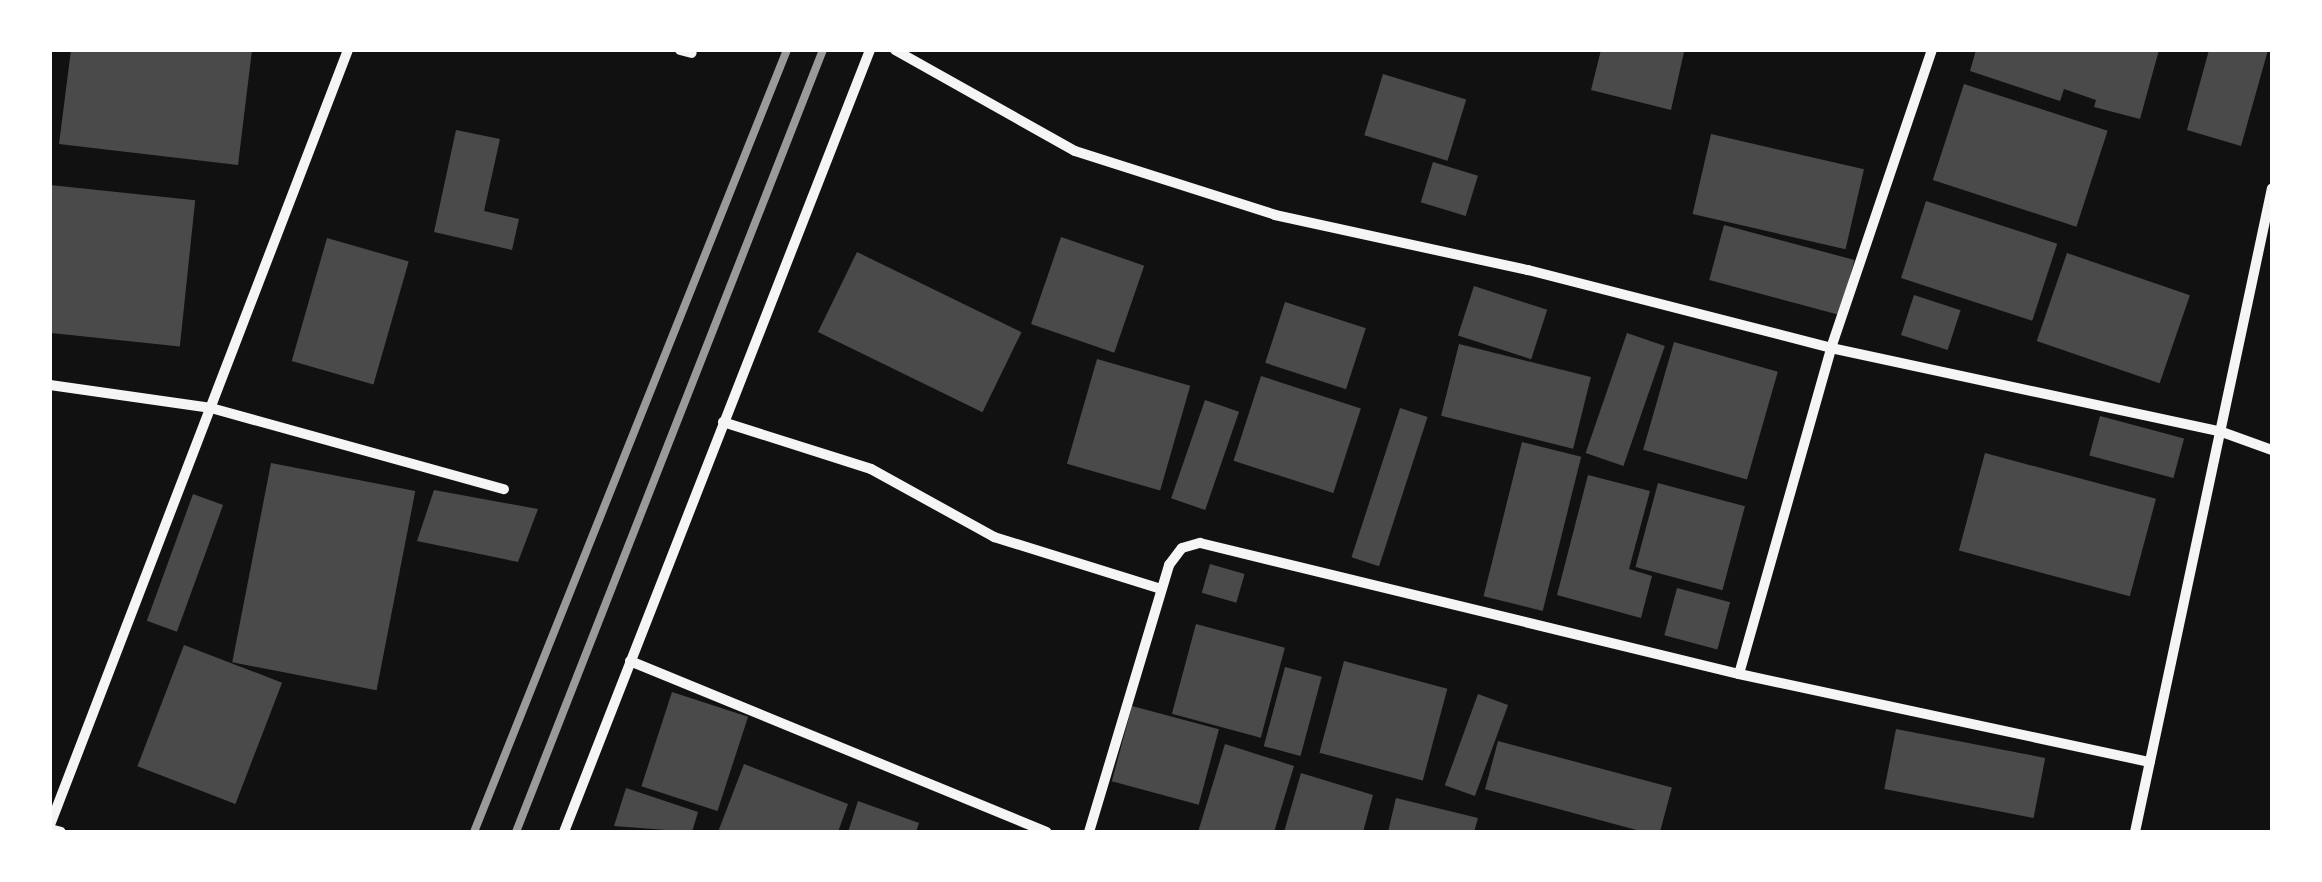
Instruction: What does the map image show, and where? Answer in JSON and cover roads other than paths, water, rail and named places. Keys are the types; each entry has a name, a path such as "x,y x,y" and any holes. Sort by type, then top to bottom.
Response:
{"street":[{"path":"61,832 50,827 348,50"},
{"path":"564,832 870,50"},
{"path":"895,50 1010,118 1142,176 1275,215 1528,270 1831,348 2222,432 2272,450"},
{"path":"1739,674 1831,348 1932,50"},
{"path":"2134,832 2272,188"},
{"path":"50,385 211,408 504,489"},
{"path":"722,422 872,468 994,536 1162,589"},
{"path":"1089,832 1174,554 1200,542 1739,674 2150,762"},
{"path":"630,661 1046,832"}],"railway":[{"path":"474,832 787,50"},
{"path":"516,832 823,50"}]}
